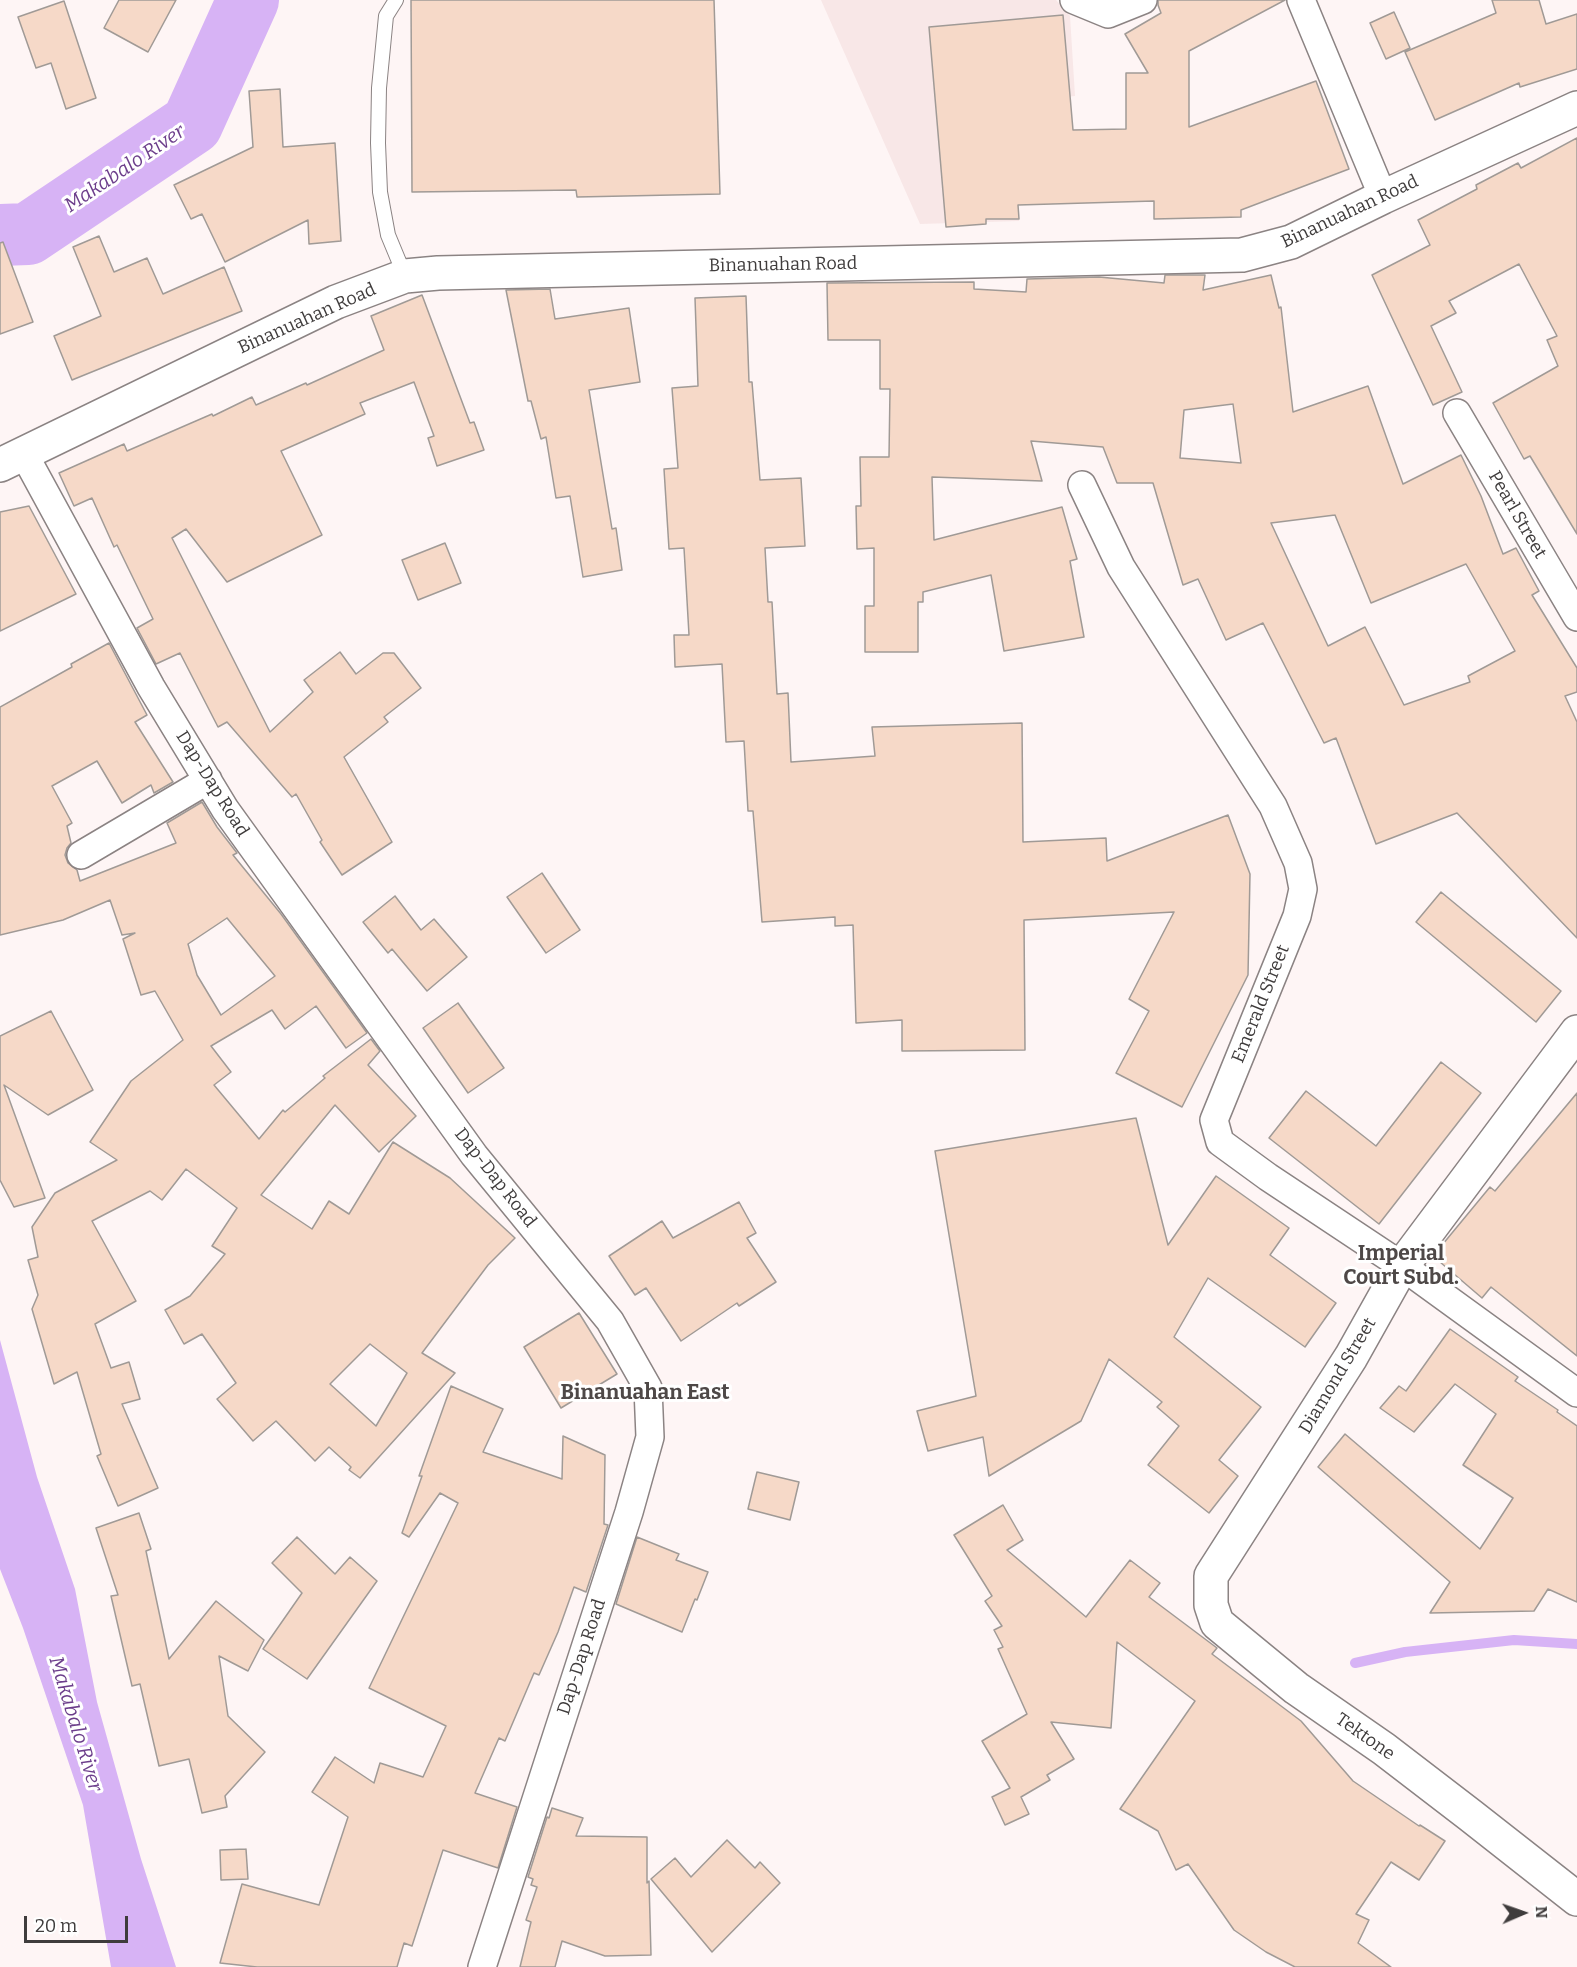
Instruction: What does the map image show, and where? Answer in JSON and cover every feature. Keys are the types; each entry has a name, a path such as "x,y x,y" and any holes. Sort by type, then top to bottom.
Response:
{"street":[{"path":"1074,0 1108,14 1143,0"},
{"path":"1301,0 1383,196"},
{"name":"Binanuahan Road","path":"12,459 336,302 405,276 474,272 1242,255 1291,242 1383,196 1577,108"},
{"name":"Pearl Street","path":"1457,413 1577,617"},
{"name":"Dap-Dap Road","path":"12,459 225,809 474,1155 610,1321 648,1388 650,1437 629,1512 482,1967"},
{"name":"Emerald Street","path":"1082,485 1121,567 1273,806 1298,863 1303,889 1297,916 1214,1120 1220,1142 1268,1177 1402,1266 1577,1393"},
{"path":"81,855 208,780"},
{"name":"Diamond Street","path":"1229,1549 1351,1357 1402,1266 1577,1032"},
{"name":"Tektone","path":"1229,1549 1211,1576 1211,1605 1216,1623 1296,1688 1384,1749 1577,1899"}],"lane":[{"path":"396,0 386,16 379,88 378,144 380,192 388,235 405,276"}],"shaded area":[{"path":"821,0 1056,0 1070,16 1075,96 1010,102 1019,221 920,224"}],"water":[{"path":"0,1340 37,1477 75,1589 97,1702 141,1859 176,1967 111,1967 83,1805 23,1628 0,1569"}],"building":[{"path":"119,0 176,0 148,52 104,28"},
{"path":"411,0 714,0 720,194 577,197 576,190 412,192"},
{"path":"1158,0 1285,0 1189,51 1189,127 1316,81 1349,169 1241,210 1241,217 1154,219 1154,201 1018,205 1019,219 986,219 986,224 946,227 929,27 1063,15 1073,130 1126,129 1126,73 1148,73 1125,34 1161,13"},
{"path":"1492,0 1539,0 1546,24 1577,14 1577,69 1520,87 1519,83 1435,120 1405,52 1496,13"},
{"path":"64,1 96,98 66,109 51,63 36,68 18,17"},
{"path":"1394,12 1410,48 1386,59 1370,23"},
{"path":"280,89 283,147 335,143 341,241 309,244 308,220 225,262 202,214 191,219 174,185 253,147 249,91"},
{"path":"1577,138 1577,534 1530,456 1524,459 1493,403 1558,366 1547,340 1557,336 1519,264 1449,301 1456,313 1431,326 1462,392 1433,405 1372,275 1430,245 1418,220 1477,189 1476,185 1518,163 1521,168"},
{"path":"99,236 114,272 147,258 163,294 224,267 242,311 72,380 54,336 101,316 73,247"},
{"path":"3,242 33,322 0,334 0,243"},
{"path":"1165,275 1205,275 1203,290 1271,275 1279,308 1281,307 1293,412 1368,386 1403,484 1461,455 1481,496 1503,554 1516,548 1539,591 1532,595 1577,668 1577,692 1565,696 1577,722 1577,938 1457,813 1376,844 1336,738 1324,743 1263,623 1226,640 1198,579 1183,585 1153,483 1117,483 1103,447 1031,441 1042,481 932,477 934,540 1062,507 1077,559 1070,561 1084,637 1004,651 991,575 923,592 923,602 918,602 918,652 865,652 865,606 874,606 874,548 857,549 856,506 861,506 860,457 889,457 890,389 880,389 880,340 828,340 827,283 974,282 974,289 1026,292 1027,279 1099,277 1164,283","holes":["1233,404 1241,463 1180,458 1184,410","1335,515 1371,603 1466,564 1515,651 1468,676 1470,682 1404,705 1365,627 1328,646 1271,523"]},
{"path":"550,289 555,319 629,308 640,382 589,390 612,529 616,528 622,570 583,577 570,496 556,498 546,437 541,439 531,401 528,401 506,290"},
{"path":"422,295 470,423 474,422 484,450 437,466 428,438 434,436 414,382 360,403 365,414 281,451 322,535 227,582 186,529 172,538 270,732 313,692 304,680 340,652 356,674 383,653 394,653 421,688 384,717 388,722 344,757 392,842 342,875 320,842 322,840 296,794 292,797 227,722 218,727 180,653 156,664 137,628 153,619 117,545 114,547 92,498 74,506 59,473 124,444 127,451 212,414 213,416 252,397 256,405 384,350 371,316"},
{"path":"746,296 749,382 752,382 760,480 801,478 805,546 765,548 768,602 772,602 777,694 788,693 791,762 875,756 872,727 1022,723 1023,842 1106,838 1107,861 1228,815 1250,874 1248,975 1182,1107 1116,1073 1149,1011 1129,999 1174,912 1024,920 1025,1050 902,1051 902,1020 856,1023 853,925 835,926 835,917 762,922 753,811 748,811 744,741 726,742 722,664 675,667 674,635 689,635 684,548 669,549 664,469 678,468 672,388 698,386 695,298"},
{"path":"29,506 76,594 0,631 0,512"},
{"path":"445,543 461,583 418,600 402,560"},
{"path":"109,643 147,715 135,722 173,782 154,793 151,785 122,803 97,761 52,786 72,823 67,826 71,843 65,855 68,863 77,870 80,881 176,843 167,823 202,802 237,853 233,855 281,914 367,1033 346,1048 316,1006 285,1029 272,1010 211,1046 231,1072 214,1085 259,1139 283,1110 285,1112 325,1078 323,1076 371,1039 380,1051 368,1065 416,1116 379,1152 335,1105 261,1195 312,1229 329,1201 349,1214 393,1142 450,1178 515,1238 488,1265 422,1353 455,1373 360,1478 349,1470 351,1467 329,1447 315,1461 276,1421 253,1441 217,1399 236,1383 202,1334 184,1344 165,1310 190,1296 225,1254 212,1246 237,1208 186,1169 162,1200 150,1191 92,1221 136,1301 95,1324 111,1368 129,1362 140,1399 122,1404 158,1488 118,1506 97,1456 101,1454 77,1372 54,1384 32,1309 38,1295 28,1260 38,1257 32,1227 55,1193 117,1160 90,1142 131,1081 183,1040 155,991 141,995 123,939 135,933 122,935 110,900 63,920 0,935 0,707 72,667 71,664","holes":["227,918 275,976 221,1015 197,975 188,944","370,1344 407,1373 376,1426 330,1384"]},
{"path":"542,873 580,930 546,953 507,897"},
{"path":"1441,892 1561,991 1536,1022 1416,922"},
{"path":"395,896 421,930 434,919 467,957 427,991 392,949 388,953 363,922"},
{"path":"458,1003 504,1068 468,1093 423,1028"},
{"path":"51,1011 93,1090 48,1115 4,1085 45,1198 14,1207 0,1180 0,1036"},
{"path":"1441,1062 1481,1093 1379,1224 1269,1138 1306,1091 1376,1146"},
{"path":"1577,1093 1577,1356 1491,1287 1482,1298 1433,1256 1490,1187 1495,1191"},
{"path":"1136,1118 1168,1245 1216,1176 1289,1228 1270,1255 1336,1303 1305,1347 1208,1278 1174,1337 1261,1407 1219,1460 1238,1476 1209,1513 1148,1465 1179,1426 1157,1407 1162,1402 1109,1359 1081,1421 989,1476 983,1437 928,1451 917,1411 976,1396 935,1151"},
{"path":"739,1202 756,1233 747,1238 776,1282 739,1306 737,1303 681,1341 646,1288 635,1295 609,1256 662,1221 673,1238"},
{"path":"579,1313 617,1374 561,1408 524,1347"},
{"path":"1450,1329 1518,1377 1515,1381 1577,1426 1577,1602 1548,1589 1534,1611 1430,1613 1450,1582 1318,1467 1345,1434 1480,1549 1513,1498 1463,1465 1496,1414 1455,1384 1414,1432 1380,1408 1399,1386 1406,1391"},
{"path":"451,1386 503,1409 483,1452 562,1479 563,1436 605,1455 604,1524 608,1525 586,1592 574,1587 539,1675 534,1673 505,1741 499,1738 475,1793 517,1807 498,1868 443,1850 412,1946 404,1943 397,1967 257,1967 220,1963 242,1884 319,1905 348,1817 312,1792 335,1757 374,1783 380,1763 423,1777 446,1726 369,1688 458,1503 440,1493 409,1537 402,1533 422,1476 419,1476"},
{"path":"757,1472 799,1482 790,1520 748,1509"},
{"path":"1003,1505 1023,1540 1007,1550 1086,1617 1130,1560 1160,1583 1149,1597 1217,1648 1212,1654 1301,1721 1353,1781 1445,1841 1419,1880 1391,1862 1356,1914 1369,1920 1358,1943 1391,1967 1295,1967 1266,1952 1234,1930 1188,1864 1176,1870 1158,1831 1120,1809 1195,1701 1117,1642 1111,1728 1051,1722 1074,1759 1047,1775 1050,1780 1021,1797 1029,1814 1005,1825 992,1797 1010,1788 982,1741 1027,1714 998,1649 1003,1647 994,1630 1002,1626 985,1601 992,1596 954,1535"},
{"path":"139,1513 151,1549 146,1551 169,1659 216,1601 264,1640 248,1671 219,1656 228,1716 265,1752 225,1796 227,1807 202,1813 189,1759 159,1766 140,1684 132,1686 111,1596 118,1595 96,1528"},
{"path":"297,1537 335,1574 350,1557 377,1581 307,1679 263,1649 302,1593 272,1563"},
{"path":"637,1537 679,1554 676,1560 708,1572 682,1632 616,1604"},
{"path":"552,1808 583,1818 576,1836 647,1837 651,1955 605,1956 562,1941 555,1967 520,1967 531,1922 526,1920 537,1887 531,1885 533,1879 528,1877"},
{"path":"727,1840 755,1868 760,1862 780,1883 712,1952 651,1879 675,1858 691,1877"},
{"path":"246,1849 248,1879 221,1880 220,1850"}],"waterway":[{"name":"Makabalo River","path":"0,235 28,234 192,124 248,0"},
{"path":"1355,1663 1405,1652 1514,1640 1577,1644"}],"district":[{"name":"Imperial Court Subd.","path":"1401,1266"},
{"name":"Binanuahan East","path":"645,1393"}]}
